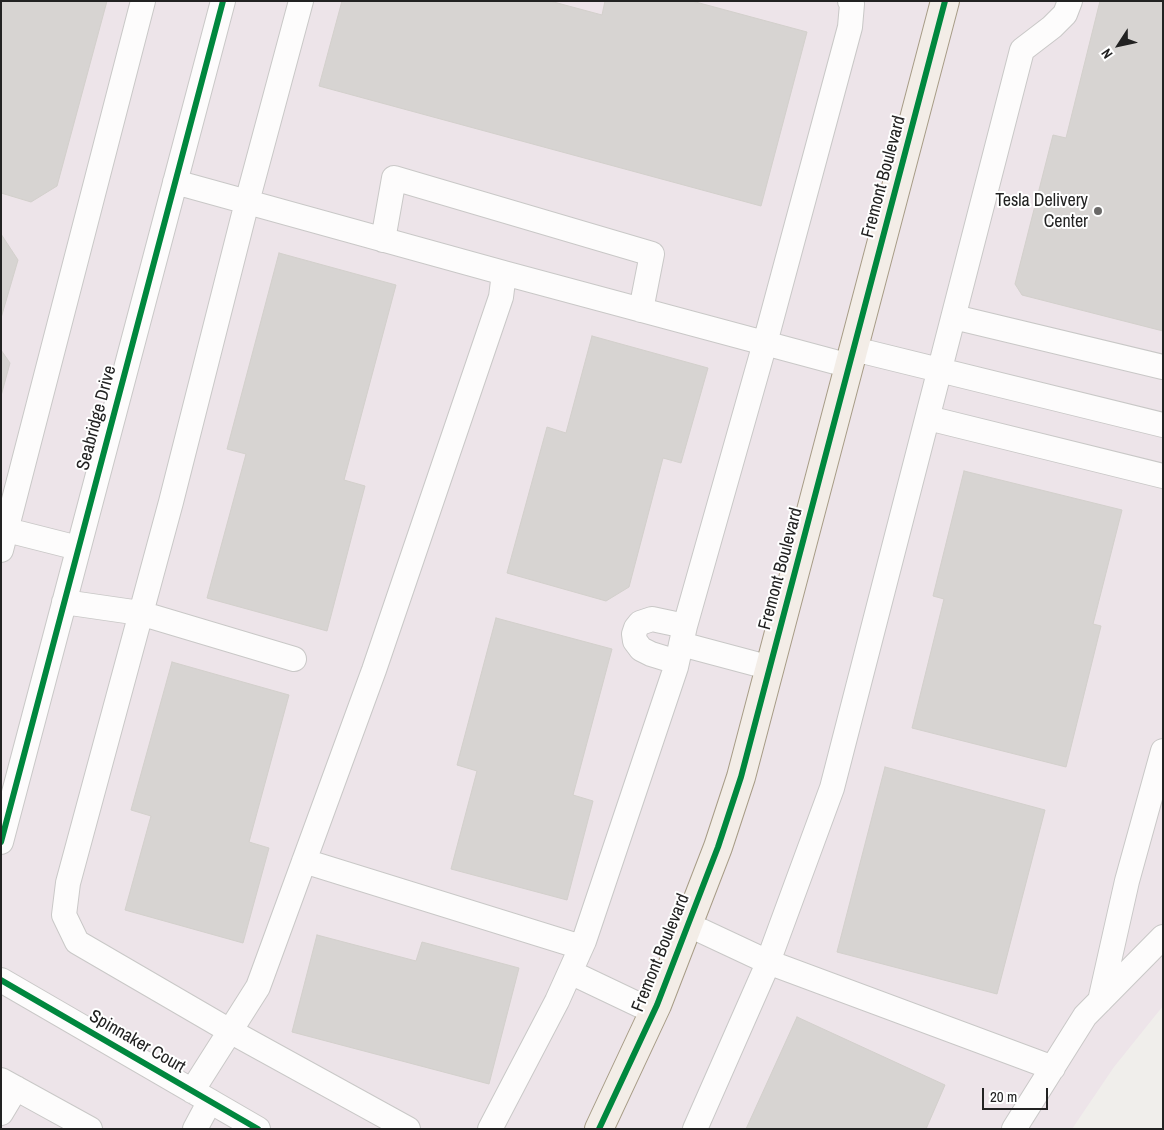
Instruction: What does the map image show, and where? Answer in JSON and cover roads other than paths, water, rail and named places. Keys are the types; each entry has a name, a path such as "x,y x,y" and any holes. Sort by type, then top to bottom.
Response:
{"main road":[{"name":"Fremont Boulevard","path":"599,1129 654,1012 689,926 718,848 741,777 852,357 938,8"}],"street":[{"path":"78,548 4,540 143,1"},
{"name":"Seabridge Drive","path":"1,842 223,1"},
{"path":"301,1 247,202 171,502 68,883 64,915 77,942 230,1031 408,1129"},
{"path":"490,1129 557,1001 581,948 681,644 850,27 852,4 850,1"},
{"path":"695,1129 768,962 832,788 1022,50 1052,27 1065,14 1070,1"},
{"path":"384,240 394,178 652,254 641,310"},
{"path":"176,182 504,274 764,343 940,369 1163,425"},
{"path":"195,1129 201,1096 230,1031 258,987 374,670 501,297 504,274"},
{"path":"954,317 1163,367"},
{"path":"928,418 1163,476"},
{"path":"64,602 140,613 294,660"},
{"path":"681,644 771,668"},
{"path":"1100,1001 1127,881 1163,751"},
{"path":"304,861 581,948"},
{"path":"689,926 768,962 1053,1068"},
{"path":"1014,1129 1085,1016 1163,937"},
{"path":"570,972 654,1012"},
{"name":"Spinnaker Court","path":"1,980 258,1129"},
{"path":"1,1113 9,1084 90,1129"}],"place":[{"name":"Tesla Delivery Center","path":"1098,211"}]}
